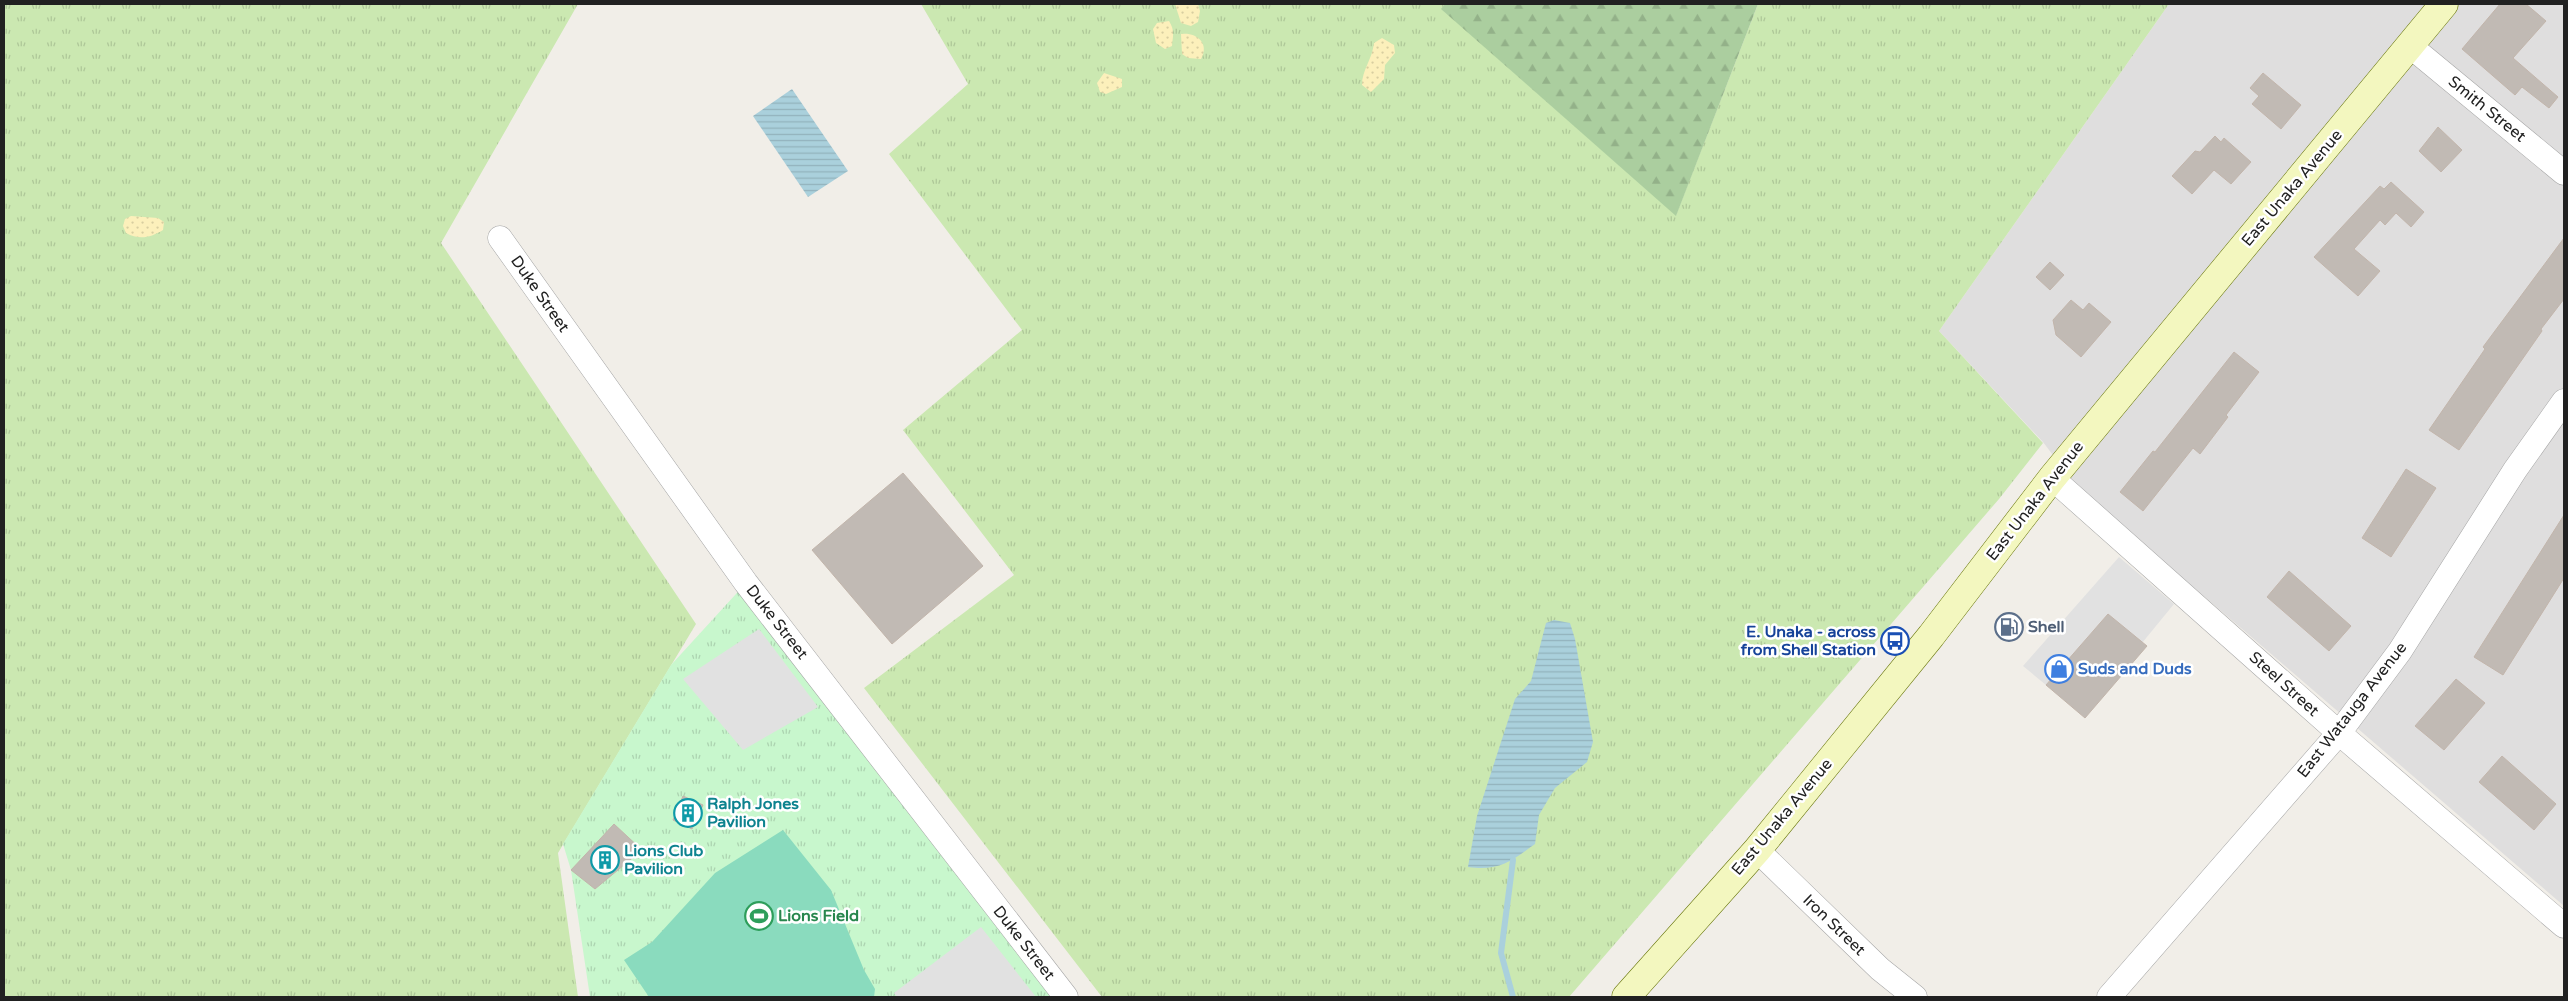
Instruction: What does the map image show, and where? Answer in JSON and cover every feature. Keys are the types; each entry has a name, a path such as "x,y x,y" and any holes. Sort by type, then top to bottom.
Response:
{"main road":[{"name":"East Unaka Avenue","path":"1626,997 1757,850 1932,636 2052,478 2444,4"}],"street":[{"name":"Smith Street","path":"2409,45 2564,173"},
{"name":"Duke Street","path":"500,238 746,582 1066,997"},
{"name":"East Watauga Avenue","path":"2109,997 2339,733 2400,651 2515,470 2564,401"},
{"name":"Steel Street","path":"2052,478 2339,733 2564,926"},
{"name":"Iron Street","path":"1757,850 1880,969 1915,997"}],"shaded area":[{"path":"2169,4 2564,4 2564,906 2077,487 2043,442 1939,331"},
{"path":"2119,557 2174,604 2142,643 2108,614 2046,685 2023,666"},
{"path":"759,629 818,707 743,750 683,679"},
{"path":"981,927 1036,997 897,997 894,993"}],"green space":[{"path":"4,4 578,4 441,243 696,624 558,853 578,997 4,997"},
{"path":"921,4 1445,4 1442,9 1676,215 1758,4 2169,4 1939,331 2043,443 1999,499 1569,997 1102,997 864,688 1014,575 903,430 1022,330 889,154 968,84"},
{"path":"1445,4 1758,4 1676,216 1441,9"},
{"path":"746,583 1055,997 590,997 571,870 563,844 671,665"},
{"name":"Lions Field","path":"783,830 831,890 864,970 875,989 874,997 649,997 624,960 652,942 715,873"}],"sand":[{"path":"1175,4 1198,4 1200,11 1198,22 1191,26 1181,23"},
{"path":"1169,21 1173,30 1172,46 1165,49 1156,43 1153,29 1157,23"},
{"path":"1181,34 1192,35 1200,40 1204,48 1201,59 1188,58 1182,54"},
{"path":"1382,38 1394,45 1395,53 1385,65 1384,79 1371,92 1362,85 1362,80 1374,43"},
{"path":"1104,73 1122,79 1122,87 1106,94 1100,92 1097,83"},
{"path":"131,216 158,218 164,222 163,230 154,235 135,237 126,233 123,226 125,219"}],"water":[{"path":"792,89 848,171 808,197 753,116"},
{"path":"1554,620 1570,623 1575,639 1593,742 1587,762 1555,788 1539,815 1535,844 1504,864 1488,868 1468,867 1477,816 1515,699 1531,681 1546,623"}],"building":[{"path":"2500,4 2526,4 2546,21 2513,58 2558,97 2549,108 2522,87 2515,95 2462,49"},
{"path":"2263,73 2301,105 2281,129 2252,104 2259,96 2250,88"},
{"path":"2438,127 2462,150 2441,172 2419,151"},
{"path":"2215,136 2221,142 2224,138 2251,162 2231,184 2214,170 2192,194 2172,176 2195,151 2200,152"},
{"path":"2391,182 2424,212 2411,227 2396,213 2385,225 2380,220 2354,249 2380,271 2358,296 2314,257 2380,186 2384,189"},
{"path":"2564,238 2564,299 2541,329 2542,331 2459,450 2429,430 2485,349 2483,347"},
{"path":"2050,262 2064,275 2050,290 2036,277"},
{"path":"2071,300 2083,310 2089,303 2111,322 2081,357 2056,335 2053,320"},
{"path":"2234,352 2259,372 2226,415 2228,417 2200,454 2193,448 2143,511 2120,492 2153,451 2155,452"},
{"path":"2406,469 2436,488 2391,557 2362,538"},
{"path":"903,473 983,566 892,644 812,550"},
{"path":"2564,515 2564,578 2503,675 2474,657"},
{"path":"2289,571 2351,626 2329,651 2267,597"},
{"path":"2108,614 2147,646 2085,718 2046,685"},
{"path":"2456,679 2485,703 2444,750 2415,726"},
{"path":"2502,756 2556,804 2534,830 2479,782"},
{"name":"Ralph Jones Pavilion","path":"683,796 703,805 692,829 673,820"},
{"name":"Lions Club Pavilion","path":"614,824 642,850 595,889 571,870"}],"waterway":[{"path":"1513,860 1501,953 1513,997"}],"place":[{"name":"Shell","path":"2009,627"},
{"name":"E. Unaka - across from Shell Station","path":"1895,641"},
{"name":"Suds and Duds","path":"2059,669"},
{"name":"Ralph Jones Pavilion","path":"688,813"},
{"name":"Lions Club Pavilion","path":"605,860"},
{"name":"Lions Field","path":"759,916"}]}
